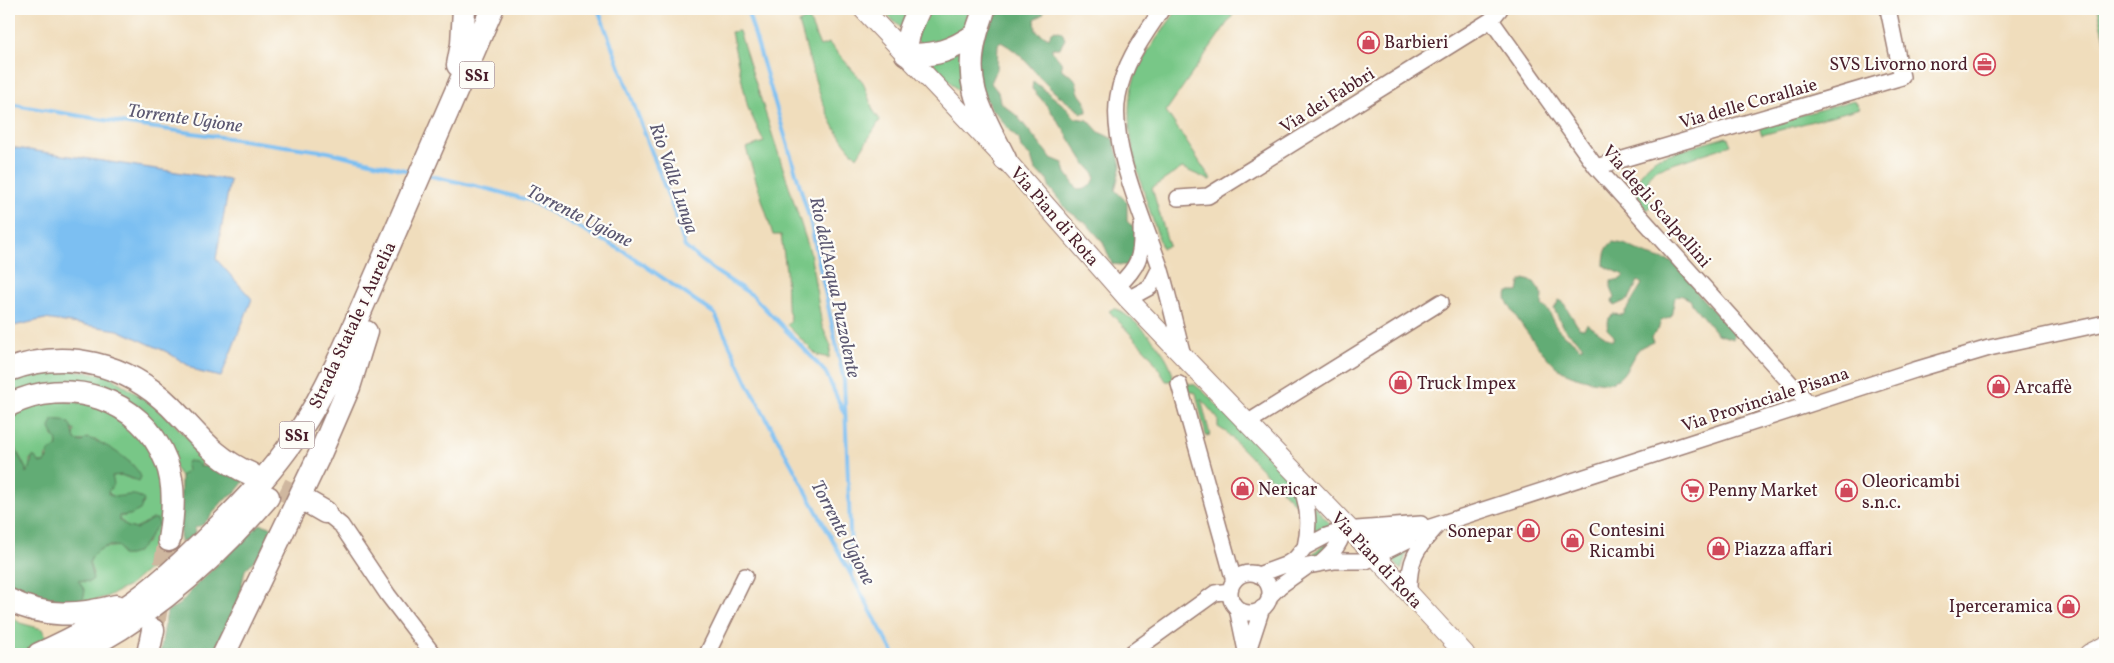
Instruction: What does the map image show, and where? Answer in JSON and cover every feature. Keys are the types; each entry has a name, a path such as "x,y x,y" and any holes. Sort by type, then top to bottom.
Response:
{"highway":[{"path":"448,109 462,44 464,9"},
{"name":"Strada Statale 1 Aurelia","path":"442,140 448,109 492,9"},
{"name":"Strada Statale 1 Aurelia","path":"39,654 102,622 134,601 207,539 260,484 299,432 337,362 404,228 442,140 506,9"},
{"path":"919,9 907,37 906,54 933,55 951,50 976,34"},
{"path":"984,9 976,34 971,78 974,91 1005,159"},
{"name":"Strada Statale 1 Aurelia","path":"75,654 113,634 167,596 205,563 285,478 309,444 339,390 366,332 404,228"},
{"path":"224,654 323,447 349,387 366,332"},
{"path":"9,370 39,361 60,359 82,360 107,366 133,377 171,407 192,432 225,462 250,474"},
{"path":"9,405 34,394 54,391 73,392 87,394 112,404 136,419 152,437 163,454 169,469 173,506 169,540"},
{"path":"9,600 32,610 62,615 90,612 134,601"},
{"path":"148,654 153,630"}],"main road":[{"name":"Via Pian di Rota","path":"863,9 1005,159 1123,293 1348,530 1376,557 1465,654"},
{"path":"2089,654 2105,646"}],"street":[{"path":"1162,9 1131,57 1122,79 1116,105 1117,135 1141,216 1160,268 1183,355"},
{"name":"Via delle Corallaie","path":"1596,167 1902,77 1888,9"},
{"name":"Via degli Scalpellini","path":"1496,15 1596,167 1808,404"},
{"name":"Via dei Fabbri","path":"1178,198 1208,196 1496,15"},
{"path":"1123,293 1130,275 1138,262 1142,246 1141,216"},
{"path":"1123,293 1150,287 1160,268"},
{"path":"1247,423 1441,302"},
{"name":"Via Provinciale Pisana","path":"1348,530 1366,539 1384,540 1406,535 1808,404 1989,348 2105,323"},
{"path":"1130,654 1215,593 1232,586 1244,574 1258,575 1267,584 1266,603 1249,612 1237,608 1230,597 1232,586 1179,384"},
{"path":"1297,476 1307,508 1309,527 1305,547"},
{"path":"316,506 341,525 388,595 433,654"},
{"name":"Via Provinciale Pisana","path":"1328,507 1379,526"},
{"path":"1409,594 1409,569 1415,552 1440,523"},
{"name":"Via Provinciale Pisana","path":"1258,575 1285,565 1296,558 1305,547 1326,536 1348,530 1379,526 1440,523"},
{"name":"Via Provinciale Pisana","path":"1247,654 1266,603 1290,578 1308,566 1321,563 1366,561 1440,523"},
{"name":"Via Provinciale Pisana","path":"1321,563 1336,549 1348,530"},
{"path":"707,654 745,576"},
{"name":"Via Provinciale Pisana","path":"1237,608 1247,654"}],"green space":[{"path":"930,9 980,9 957,40 922,45 916,39 923,16"},
{"path":"990,9 1045,9 1043,14 1035,19 1036,31 1049,38 1055,30 1062,32 1065,39 1060,48 1052,48 1052,51 1061,62 1062,70 1075,80 1079,93 1085,101 1087,112 1082,113 1057,94 1021,57 1001,42 998,44 997,69 991,83 998,92 1000,102 1017,116 1051,158 1063,163 1066,173 1078,190 1091,185 1095,175 1040,97 1032,89 1033,81 1067,108 1075,118 1088,120 1099,132 1113,139 1121,165 1115,190 1127,202 1127,221 1139,233 1131,266 1112,264 1103,242 1087,224 1067,210 1050,188 1047,179 1035,170 1031,157 1021,148 1019,139 1010,132 991,109 973,75"},
{"path":"1178,9 1237,9 1166,111 1211,179 1209,180 1182,168 1152,188 1169,246 1162,248 1142,186 1131,140 1130,97 1135,77 1144,59"},
{"path":"2098,9 2105,9 2105,40"},
{"path":"888,10 911,11 902,29 887,15"},
{"path":"808,17 820,46 829,43 863,82 873,110 880,120 857,157 835,128 820,94 799,23"},
{"path":"739,31 810,252 822,326 831,346 829,358 817,355 787,325 791,320 787,305 786,270 781,235 773,235 746,148 764,142 748,108 731,32"},
{"path":"968,45 971,105 930,59"},
{"path":"1854,100 1860,108 1762,135 1759,127"},
{"path":"1726,137 1731,145 1654,170 1647,187 1652,205 1646,210 1641,203 1637,188 1641,174 1652,162 1659,157"},
{"path":"1613,242 1624,244 1648,255 1678,264 1698,294 1734,333 1733,339 1717,334 1692,304 1691,300 1680,295 1675,297 1671,317 1661,321 1658,330 1651,337 1653,342 1640,348 1618,379 1609,382 1595,382 1562,371 1548,359 1522,325 1506,298 1508,292 1518,292 1520,282 1524,279 1534,282 1543,295 1542,305 1550,313 1553,322 1564,335 1580,348 1584,346 1564,329 1554,309 1559,300 1563,302 1579,328 1584,329 1587,324 1612,341 1614,336 1607,329 1609,318 1613,314 1623,315 1642,284 1638,281 1629,299 1614,306 1612,301 1615,297 1611,281 1621,279 1624,275 1604,266 1607,249"},
{"path":"1114,308 1132,320 1161,350 1172,371 1173,381 1166,381 1150,355 1109,311"},
{"path":"64,369 108,375 161,410 203,454 201,467 198,464 181,476 131,406 9,395 9,381 11,380"},
{"path":"1187,383 1195,385 1205,393 1282,471 1294,488 1293,490 1300,509 1226,432 1218,427 1218,419 1201,399 1210,435 1206,436 1196,393 1188,391"},
{"path":"48,400 100,405 145,438 162,473 166,515 152,566 129,586 106,597 81,604 78,580 86,582 93,574 89,563 92,557 103,548 147,543 151,531 159,524 148,521 136,529 128,527 118,518 119,516 125,516 144,503 140,497 119,498 108,492 112,476 121,475 134,480 133,465 97,440 77,441 74,438 75,430 52,434 57,441 56,449 46,455 45,463 40,463 35,457 30,459 30,468 26,474 26,469 16,449 10,451 9,455 9,414"},
{"path":"53,420 68,422 72,427 75,440 82,442 86,438 100,443 117,453 138,471 141,477 139,481 121,475 112,476 114,484 108,492 110,495 136,495 144,500 140,510 130,515 119,516 119,520 128,527 136,529 152,519 157,519 159,524 144,545 135,553 122,555 119,547 114,546 105,547 97,552 89,563 93,579 89,582 78,580 85,591 83,599 67,605 47,604 9,593 9,455 14,447 26,469 26,473 30,468 32,457 35,457 40,463 45,463 49,451 56,448 57,445 50,428"},
{"path":"188,461 196,462 201,467 209,465 223,473 228,472 246,479 234,494 223,501 204,524 195,528 195,533 188,540 180,542 181,476 187,471"},
{"path":"1311,503 1334,528 1312,540"},
{"path":"260,524 274,528 262,552 245,570 238,602 213,654 160,654 167,611 180,604 197,584"},
{"path":"1333,542 1317,559 1307,559 1325,543"},
{"path":"1408,548 1401,570 1390,557"},
{"path":"9,614 20,623 42,629 48,641 18,654 9,654"}],"water":[{"path":"9,147 230,180 216,259 252,299 221,377 199,372 167,352 118,330 45,319 9,327"}],"waterway":[{"name":"Rio Valle Lunga","path":"598,9 675,214 685,247 715,271 752,295 808,353 826,373 844,413"},
{"name":"Rio dell'Acqua Puzzolente","path":"747,9 810,220 844,381 852,576"},
{"name":"Torrente Ugione","path":"9,104 128,124 328,152 413,172"},
{"name":"Torrente Ugione","path":"427,175 528,200 625,252 715,314 750,388 894,654"}],"tunnel":[{"path":"251,474 306,501"},
{"path":"153,630 169,540"}],"place":[{"name":"Barbieri","path":"1368,42"},
{"name":"SVS Livorno nord","path":"1984,64"},
{"name":"Truck Impex","path":"1401,383"},
{"name":"Arcaffè","path":"1998,387"},
{"name":"Nericar","path":"1242,489"},
{"name":"Penny Market","path":"1692,490"},
{"name":"Oleoricambi s.n.c.","path":"1846,491"},
{"name":"Sonepar","path":"1529,531"},
{"name":"Contesini Ricambi","path":"1573,540"},
{"name":"Piazza affari","path":"1718,549"},
{"name":"Iperceramica","path":"2069,606"}]}
